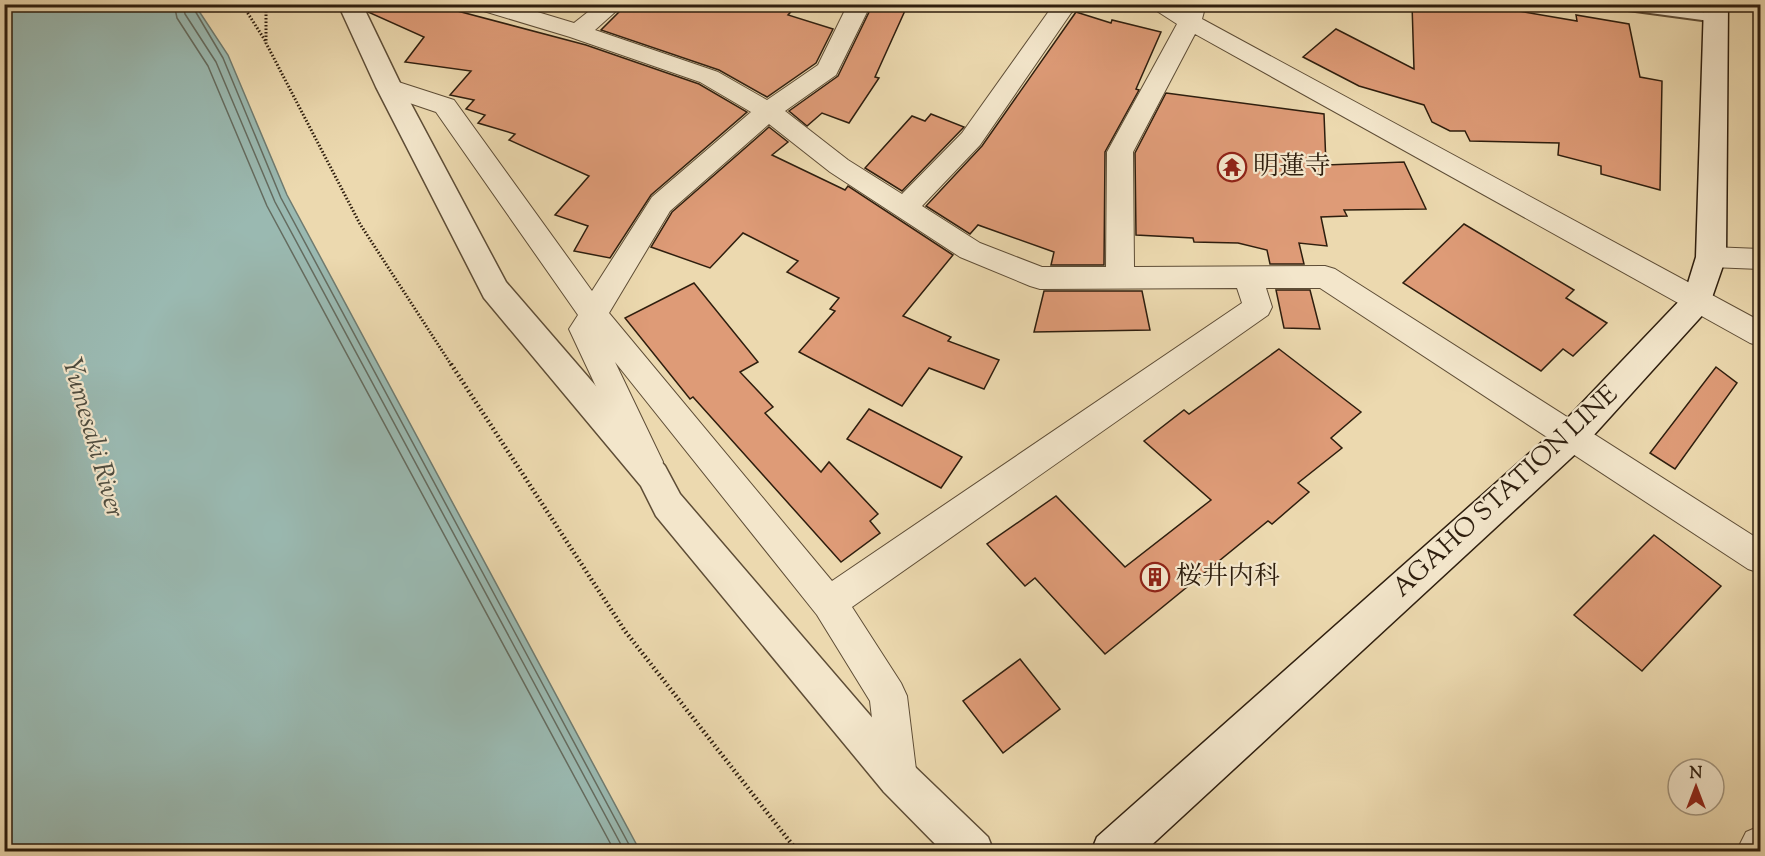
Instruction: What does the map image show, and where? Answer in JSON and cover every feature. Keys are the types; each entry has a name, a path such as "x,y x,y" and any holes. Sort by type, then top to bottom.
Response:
{"main road":[{"path":"350,4 389,87 495,290 653,476 668,505 898,777 973,852"},
{"name":"AGAHO STATION LINE","path":"1112,852 1571,437 1697,301 1712,256 1717,11"}],"street":[{"path":"485,4 578,32 709,77 768,111 839,166 970,250 1040,278 1325,277 1761,558"},
{"path":"578,32 613,4"},
{"path":"653,476 584,329 661,204 768,111 828,70 860,4"},
{"path":"904,208 971,139 1063,8 1070,4"},
{"path":"1156,4 1192,13 1697,301 1761,335"},
{"path":"1120,276 1120,152 1192,13"},
{"path":"389,87 445,106 592,314 830,603 888,696 898,777"},
{"path":"1712,256 1761,259"},
{"path":"830,603 1258,307 1248,277"},
{"path":"1756,852 1761,846"}],"lane":[{"path":"1613,4 1717,11"}],"path":[{"path":"242,4 266,43 360,224 618,621 798,852"},
{"path":"266,4 266,43"}],"water":[{"name":"Yumesaki River","path":"5,4 195,5 228,55 287,195 640,851 5,851"}],"building":[{"path":"365,4 431,4 586,45 699,84 747,112 651,195 610,258 574,251 588,226 555,215 589,176 509,140 515,134 478,123 485,115 466,109 474,100 450,95 471,71 405,62 424,37 368,12"},
{"path":"627,4 798,4 788,15 833,29 816,63 767,97 719,70 601,30"},
{"path":"873,4 908,4 875,77 879,78 849,123 822,113 807,126 789,111 838,76"},
{"path":"1412,4 1477,4 1577,21 1576,15 1629,24 1640,77 1662,81 1660,190 1601,174 1601,166 1558,155 1559,143 1470,141 1465,131 1450,131 1432,122 1424,105 1359,86 1303,57 1336,29 1414,69"},
{"path":"1076,12 1111,23 1112,20 1161,32 1136,89 1139,90 1105,152 1104,265 1051,265 1054,252 978,225 970,234 926,206 982,146"},
{"name":"明蓮寺","path":"1166,93 1324,114 1326,165 1404,162 1426,209 1344,210 1347,216 1321,217 1327,246 1299,243 1304,264 1270,264 1267,250 1238,243 1194,242 1193,238 1136,235 1135,153"},
{"path":"931,114 964,127 902,191 865,168 912,116 925,121"},
{"path":"769,127 788,142 772,155 845,190 848,186 953,255 903,316 951,337 948,341 999,360 984,389 929,368 902,406 799,352 835,311 830,309 839,298 787,272 798,261 743,233 710,268 651,247 672,212"},
{"path":"1464,224 1574,290 1566,298 1607,323 1573,356 1563,349 1541,371 1403,283"},
{"path":"694,283 758,362 740,372 773,407 765,413 821,472 829,462 878,514 870,521 880,533 841,562 693,397 690,399 625,318"},
{"path":"1276,290 1310,290 1320,329 1284,328"},
{"path":"1044,291 1142,291 1150,330 1034,332"},
{"path":"1279,349 1361,412 1331,438 1342,448 1298,483 1309,492 1272,524 1268,521 1105,654 1035,578 1025,586 987,544 1056,496 1125,567 1211,500 1144,441 1184,410 1189,414"},
{"path":"1716,367 1737,383 1675,469 1650,453"},
{"path":"869,409 962,457 941,488 847,439"},
{"path":"1654,535 1721,586 1642,671 1574,615"},
{"path":"1020,659 1060,709 1003,753 963,701"}],"place":[{"name":"明蓮寺","path":"1232,167"},
{"name":"桜井内科","path":"1155,577"}]}
